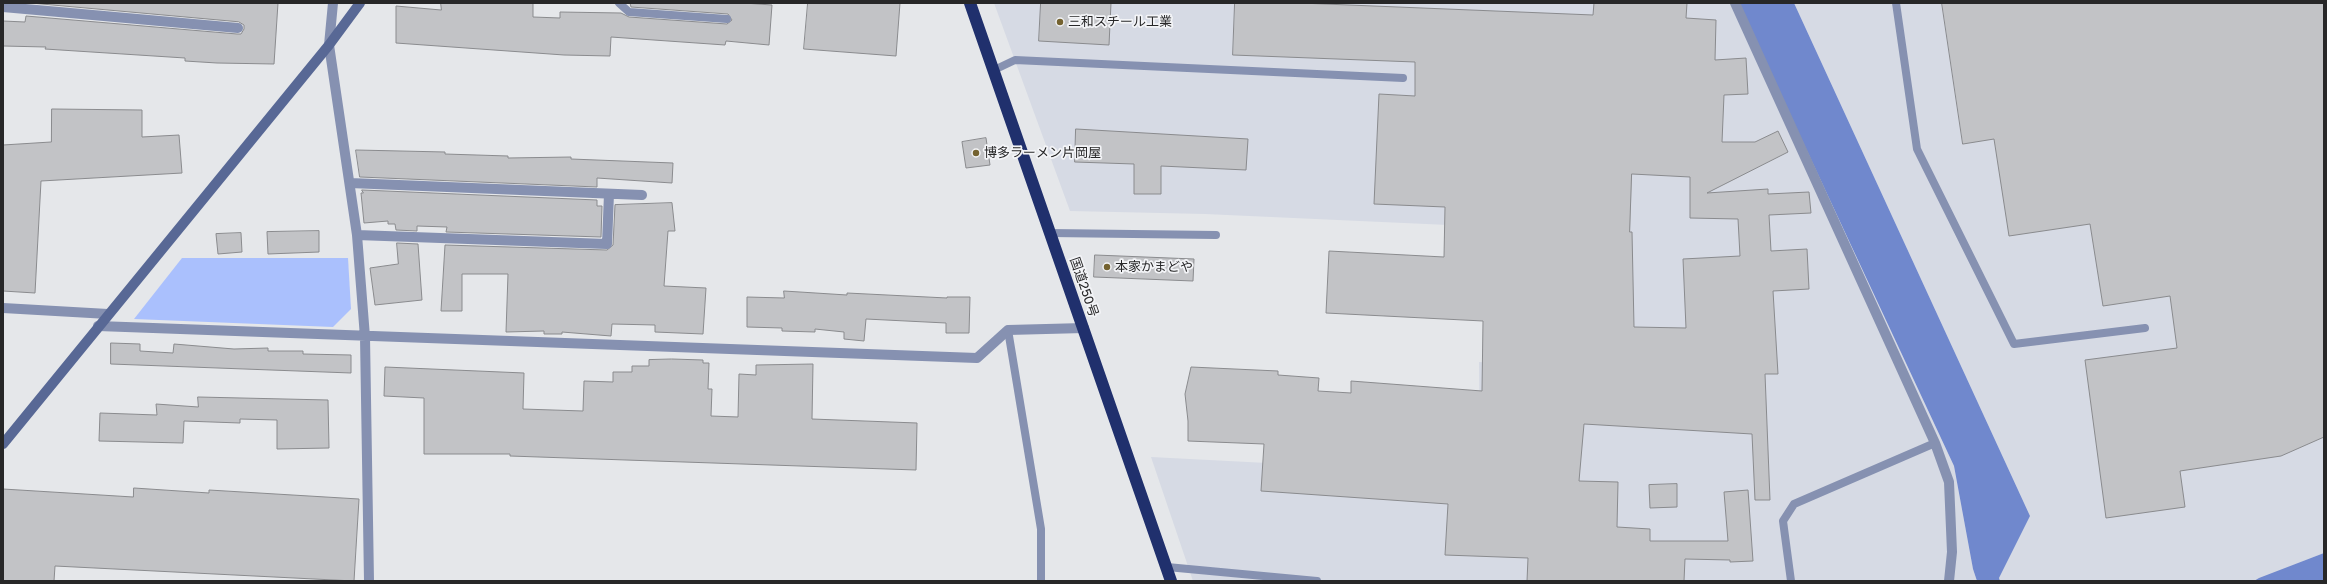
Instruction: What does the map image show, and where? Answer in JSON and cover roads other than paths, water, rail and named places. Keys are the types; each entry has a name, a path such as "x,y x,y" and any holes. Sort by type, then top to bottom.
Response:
{"highway":[{"name":"国道250号","path":"970,3 1171,581"}],"street":[{"path":"333,3 329,45 357,235 365,337 369,581"},
{"path":"3,444 329,45 360,3"},
{"path":"1735,3 1935,443 1949,482 1952,552 1949,581"},
{"path":"3,7 238,28"},
{"path":"350,183 642,195"},
{"path":"357,235 607,244 609,194"},
{"path":"3,308 108,314"},
{"path":"98,326 365,337 977,358 1008,330 1084,328"}],"lane":[{"path":"619,3 629,12 727,19"},
{"path":"1896,3 1917,149 2014,344 2145,328"},
{"path":"994,70 1015,60 1403,78"},
{"path":"1050,233 1216,235"},
{"path":"1008,330 1041,529 1041,581"},
{"path":"1791,581 1783,521 1794,504 1935,443"},
{"path":"1166,567 1317,581"}],"place":[{"name":"三和スチール工業","path":"1060,22"},
{"name":"博多ラーメン片岡屋","path":"976,153"},
{"name":"本家かまどや","path":"1107,267"}]}
